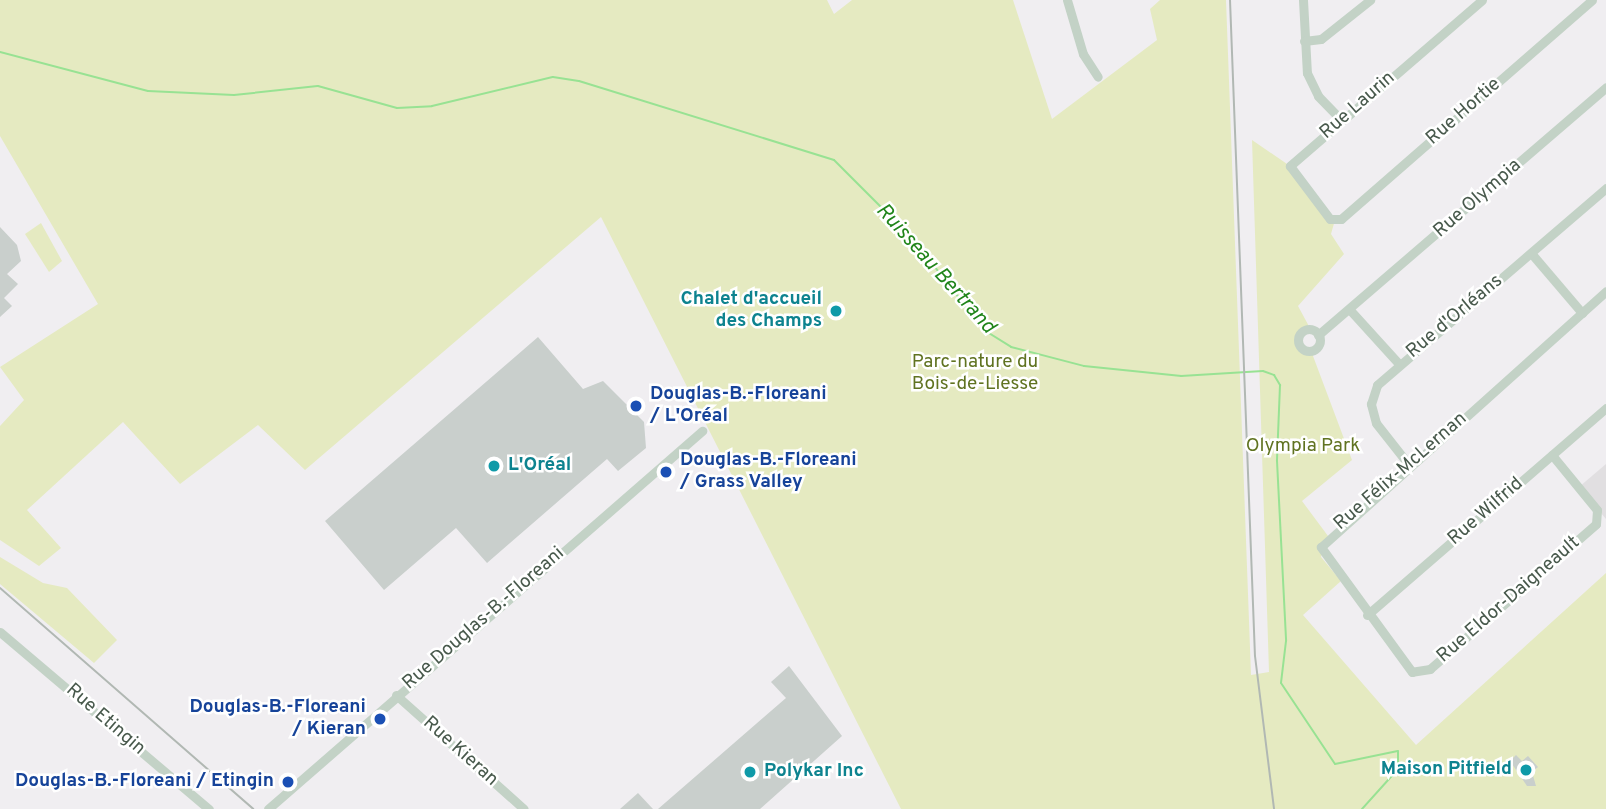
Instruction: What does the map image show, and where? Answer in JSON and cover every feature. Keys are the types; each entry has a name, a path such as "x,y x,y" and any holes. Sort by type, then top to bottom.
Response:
{"street":[{"path":"1067,0 1083,54 1098,77"},
{"path":"1303,0 1304,41 1312,86 1341,120"},
{"path":"1304,41 1321,39 1370,0"},
{"name":"Rue Laurin","path":"1335,220 1290,166 1482,0"},
{"name":"Rue Hortie","path":"1335,220 1592,0"},
{"name":"Rue Olympia","path":"1318,335 1606,87"},
{"name":"Rue d'Orléans","path":"1409,465 1376,423 1370,404 1377,385 1606,188"},
{"path":"1531,253 1582,313"},
{"name":"Rue Félix-McLernan","path":"1419,675 1367,615 1321,547 1409,465 1606,291"},
{"path":"1350,310 1399,364"},
{"name":"Rue Wilfrid","path":"1367,615 1606,408"},
{"name":"Rue Douglas-B.-Floreani","path":"268,809 702,431"},
{"name":"Rue Eldor-Daigneault","path":"1419,675 1596,524 1597,510 1552,455"},
{"name":"Rue Etingin","path":"0,632 209,809"},
{"name":"Rue Kieran","path":"396,695 524,809"}],"shaded area":[{"path":"1606,464 1606,519 1579,487"}],"green space":[{"name":"Parc-nature du Bois-de-Liesse","path":"0,0 827,0 834,14 852,0 1013,0 1052,119 1157,40 1150,9 1160,0 1226,0 1251,675 1269,672 1252,140 1290,166 1335,220 1331,234 1344,254 1298,306 1311,330 1301,332 1299,344 1308,351 1319,345 1313,356 1352,460 1302,501 1328,536 1321,557 1341,581 1303,615 1416,745 1606,573 1606,809 901,809 601,217 305,470 258,425 180,484 123,422 27,510 61,548 39,566 0,540 0,426 24,400 0,367 98,304 0,136"},
{"path":"41,223 62,261 49,272 25,234"},
{"path":"0,557 43,583 67,588 117,640 94,663 0,584"}],"building":[{"path":"0,227 17,245 21,261 7,274 18,284 4,298 12,306 0,317"},
{"name":"L'Oréal","path":"538,337 583,389 603,381 644,422 646,448 618,471 607,459 487,563 456,528 384,590 325,521"},
{"name":"Polykar Inc","path":"789,666 842,736 760,809 658,809 786,698 771,682"},
{"name":"Maison Pitfield","path":"1516,755 1522,761 1528,756 1538,767 1532,772 1536,786 1527,786 1510,761"},
{"path":"638,793 653,809 620,809"}],"waterway":[{"name":"Ruisseau Bertrand","path":"0,52 148,91 234,95 318,86 397,108 432,106 553,77 579,81 834,160 913,239 984,330 1011,347 1084,366 1181,376 1263,371 1274,375 1280,385 1277,461 1286,641 1281,683 1335,764 1398,751 1398,769 1362,809"}],"tram line":[{"path":"1230,0 1255,656 1274,809"},
{"path":"0,588 253,809"}],"place":[{"name":"Chalet d'accueil des Champs","path":"836,311"},
{"name":"Douglas-B.-Floreani / L'Oréal","path":"636,406"},
{"name":"L'Oréal","path":"494,466"},
{"name":"Douglas-B.-Floreani / Grass Valley","path":"666,472"},
{"name":"Douglas-B.-Floreani / Kieran","path":"380,719"},
{"name":"Maison Pitfield","path":"1526,770"},
{"name":"Polykar Inc","path":"750,772"},
{"name":"Douglas-B.-Floreani / Etingin","path":"288,782"}],"park label":[{"name":"Olympia Park","path":"1303,447"}]}
